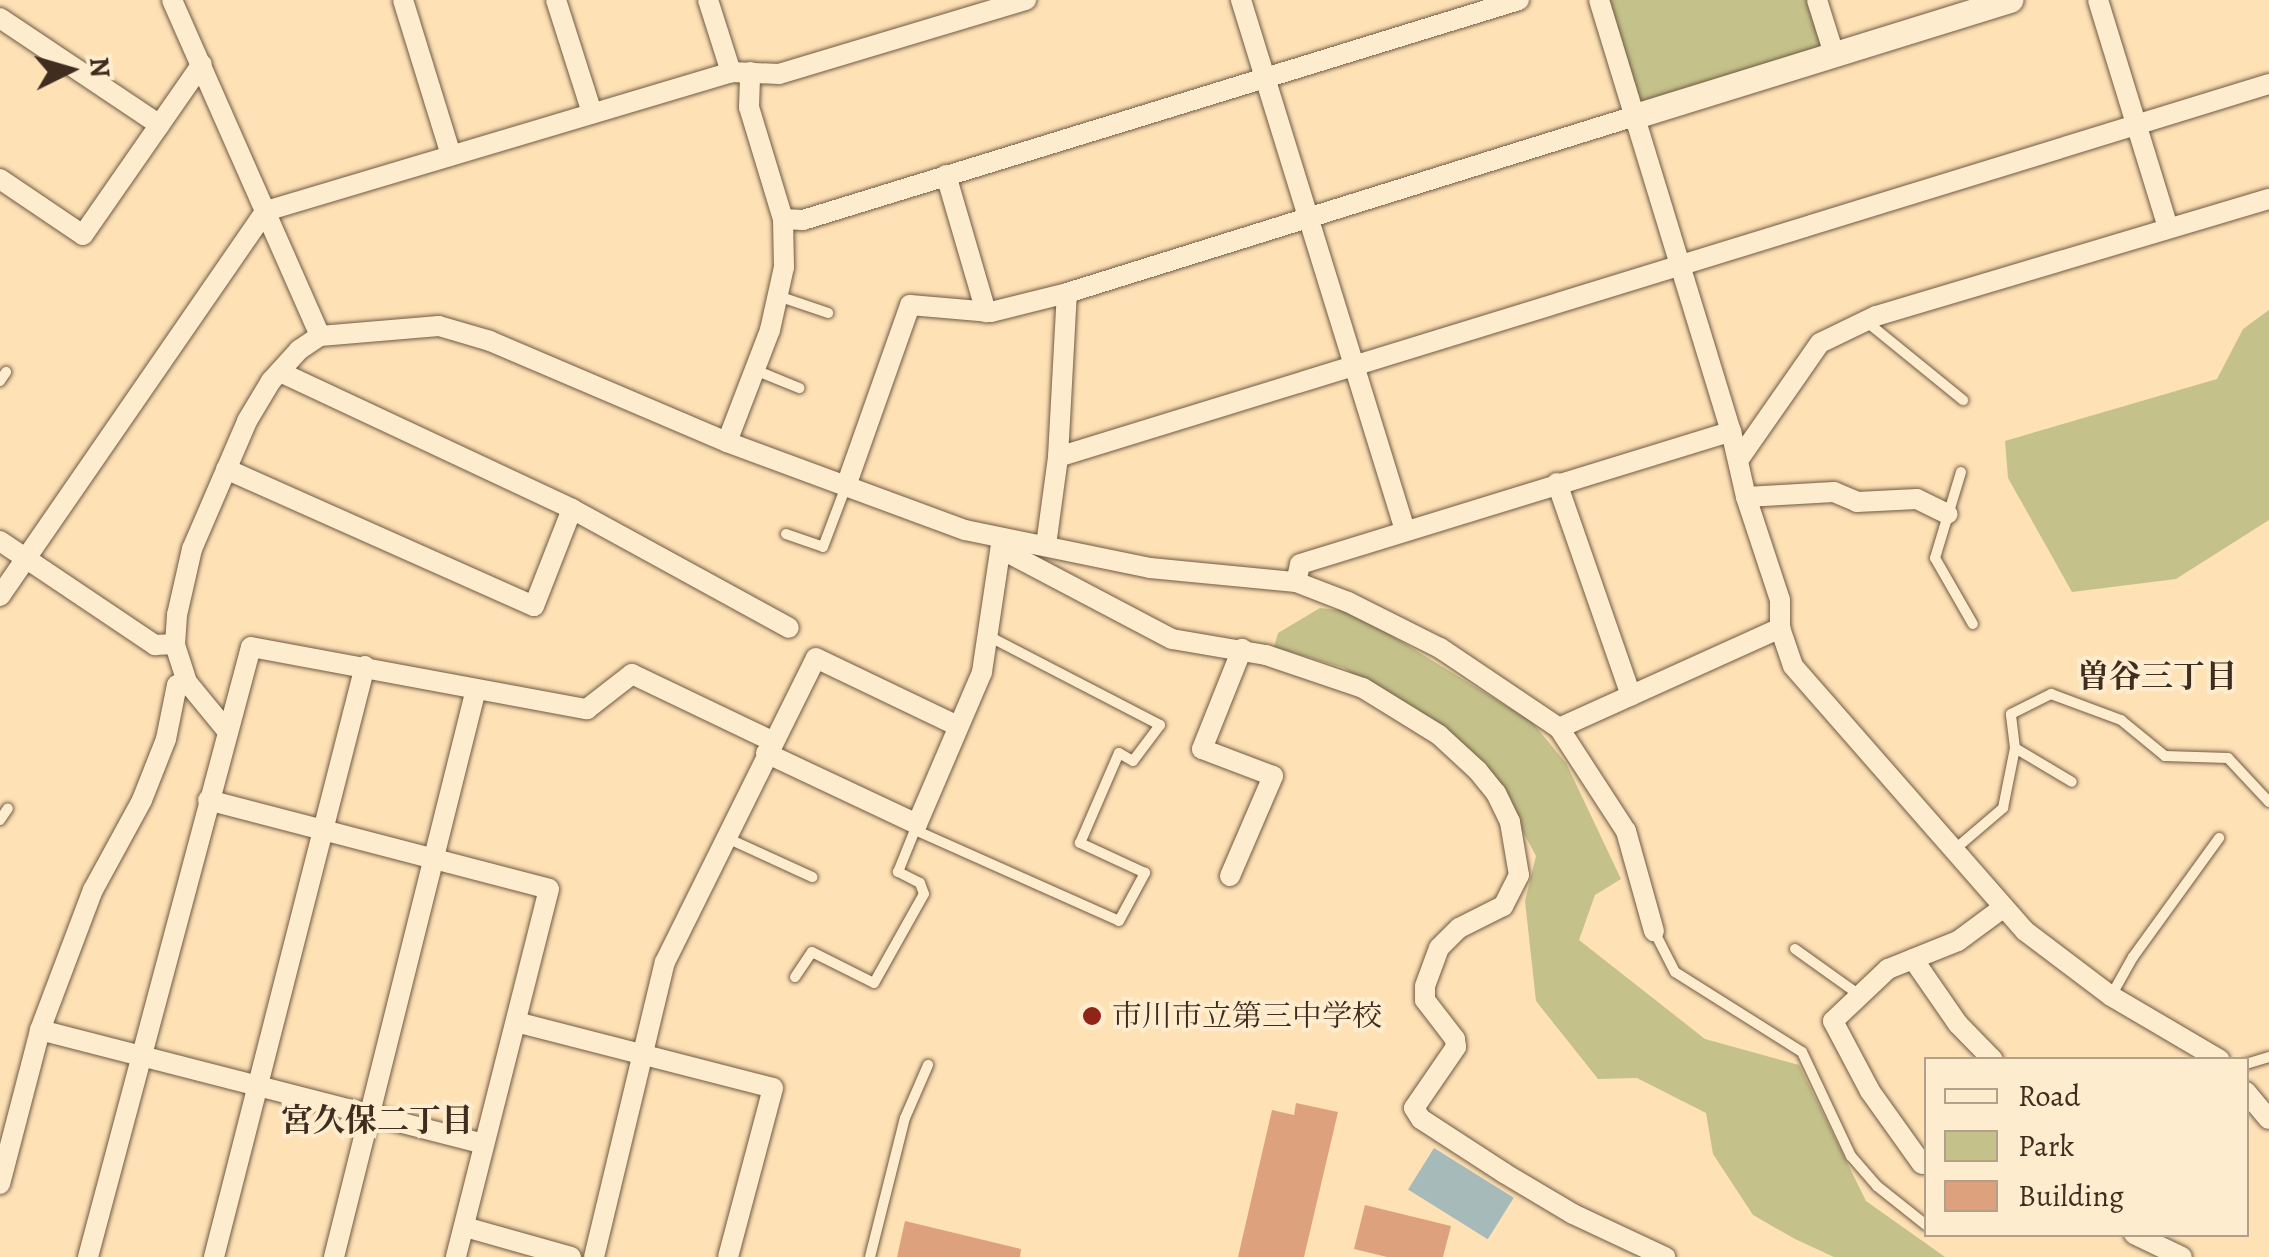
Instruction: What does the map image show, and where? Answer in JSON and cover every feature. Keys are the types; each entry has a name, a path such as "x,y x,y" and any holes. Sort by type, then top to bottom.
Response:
{"street":[{"path":"172,0 320,336"},
{"path":"403,0 452,155"},
{"path":"556,0 592,113"},
{"path":"708,0 741,72 782,219 784,267 755,370 726,442"},
{"path":"0,596 266,211 592,113 741,72 780,74 1026,0"},
{"path":"1241,0 1405,530"},
{"path":"782,219 803,220 1519,0"},
{"path":"1599,0 1780,600 1780,628 1792,666 2004,908 2050,952 2111,996 2215,1057"},
{"path":"1817,0 1834,54"},
{"path":"846,486 910,305 986,312 1066,292 2010,0"},
{"path":"2098,0 2168,227"},
{"path":"0,18 160,125"},
{"path":"2,184 83,235 202,64"},
{"path":"1058,457 2269,84"},
{"path":"946,175 986,312"},
{"path":"1739,460 1820,343 1866,321 2269,199"},
{"path":"1046,545 1058,457 1066,292"},
{"path":"228,732 187,682 176,644 177,615 192,549 246,421 280,372 320,336 439,326 490,341 726,442 1002,542 1172,639 1242,649 1363,688 1439,735 1496,793 1510,822 1520,875 1503,906 1459,928 1439,948 1426,986 1426,1000 1455,1038 1456,1047 1414,1108 1421,1119 1504,1174 1573,1214 1665,1257"},
{"path":"280,372 572,510 789,628"},
{"path":"1296,582 1300,564 1731,431"},
{"path":"226,469 534,606 572,510"},
{"path":"1557,482 1631,696"},
{"path":"1746,497 1834,492 1857,502 1917,499 1948,514"},
{"path":"0,541 156,646 176,644"},
{"path":"1002,542 1046,545 1150,568 1296,582 1440,648 1559,728 1626,831 1654,931"},
{"path":"88,1257 251,647 587,708 632,674 916,827 982,672 1002,542"},
{"path":"1559,728 1780,628"},
{"path":"1230,876 1272,776 1202,749 1242,649"},
{"path":"594,1257 666,962 816,658 958,726"},
{"path":"214,1257 364,666"},
{"path":"0,1184 40,1030 94,890 154,770 166,739 176,685 187,682"},
{"path":"334,1257 476,689"},
{"path":"208,800 549,889 456,1257"},
{"path":"1922,1164 1870,1091 1833,1021 1888,969 1958,941 2004,908"},
{"path":"1913,959 1958,1024 1990,1057"},
{"path":"516,1022 774,1088 728,1257"},
{"path":"40,1030 140,1059 484,1144"},
{"path":"2249,1096 2269,1119"},
{"path":"465,1227 539,1253 571,1257"},
{"path":"2142,1244 2182,1257"}],"lane":[{"path":"778,296 828,313"},
{"path":"1866,321 1963,400"},
{"path":"755,370 800,388"},
{"path":"1962,472 1935,558 1974,624"},
{"path":"786,534 822,547 846,486"},
{"path":"795,977 812,952 874,983 924,894 920,882 898,872 916,827 1120,920 1145,873 1080,842 1119,753 1133,761 1160,725 988,636"},
{"path":"1954,850 2002,808 2015,748 2011,714 2051,694 2121,720 2164,756 2228,758 2269,802"},
{"path":"2015,748 2072,782"},
{"path":"0,820 8,808"},
{"path":"727,838 812,877"},
{"path":"2111,996 2134,957 2219,838"},
{"path":"1654,931 1675,972 1802,1052 1851,1156 1877,1186 1924,1223"},
{"path":"1795,948 1858,994"},
{"path":"870,1257 905,1118 928,1065"}],"green space":[{"path":"1599,0 1817,0 1834,54 1635,116"},
{"path":"2269,310 2269,520 2176,579 2072,592 2008,478 2005,441 2217,379 2243,329"},
{"path":"1320,608 1353,612 1531,721 1566,763 1621,879 1595,895 1579,940 1705,1039 1799,1065 1866,1201 1945,1257 1834,1257 1795,1239 1753,1215 1713,1154 1706,1113 1637,1078 1598,1079 1536,1001 1525,901 1536,856 1486,763 1344,668 1274,647 1278,633"}],"shaded area":[{"path":"1434,1148 1514,1198 1488,1239 1408,1190"}],"building":[{"path":"1296,1103 1338,1112 1304,1257 1238,1257 1272,1110 1294,1115"},
{"path":"1365,1205 1451,1226 1443,1257 1387,1257 1354,1249"},
{"path":"905,1221 1021,1249 1020,1257 897,1257"}],"place":[{"name":"市川市立第三中学校","path":"1092,1016"}],"district":[{"name":"曽谷三丁目","path":"2157,676"},
{"name":"宮久保二丁目","path":"377,1120"}]}
